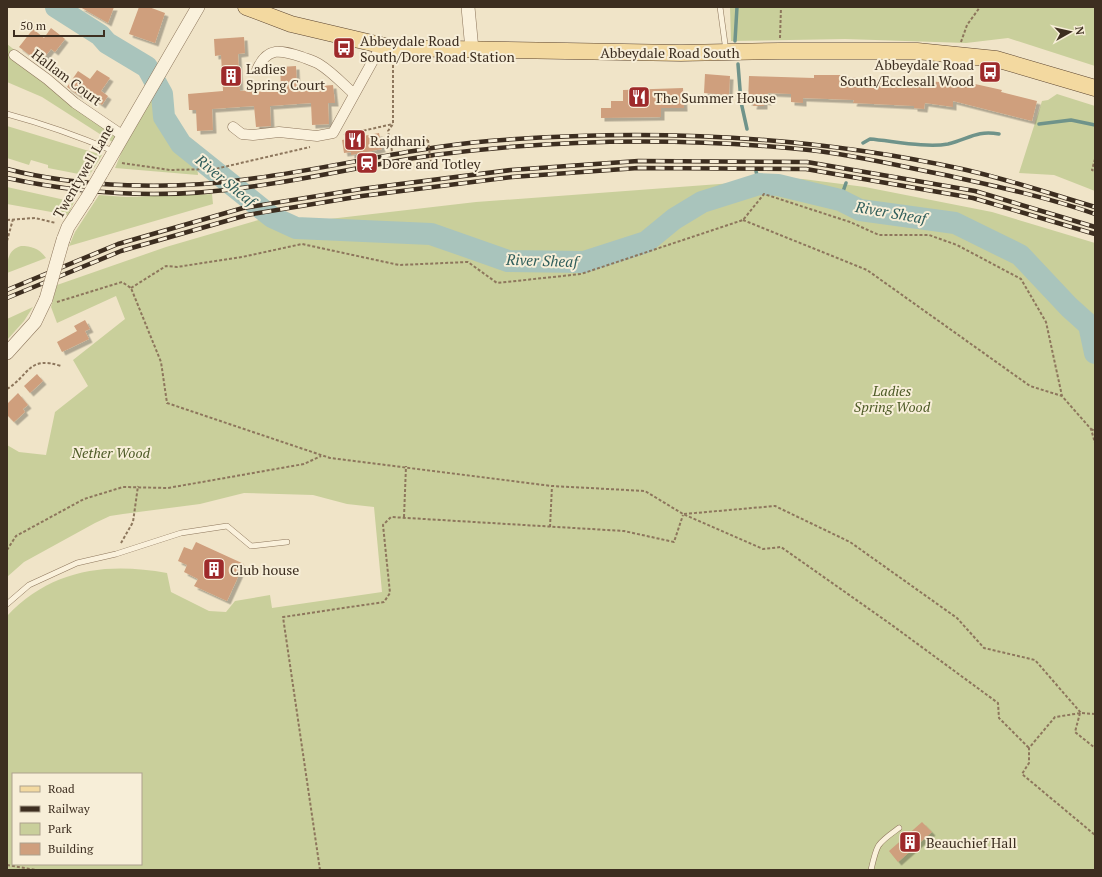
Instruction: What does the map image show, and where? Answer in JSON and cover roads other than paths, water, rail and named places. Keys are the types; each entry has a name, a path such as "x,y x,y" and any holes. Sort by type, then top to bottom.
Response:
{"main road":[{"name":"Abbeydale Road South","path":"246,7 291,24 387,47 472,50 681,53 917,51 996,59 1020,64 1095,88"}],"street":[{"name":"Twentywell Lane","path":"7,353 35,322 45,301 68,227 87,198 122,135 198,7"},
{"path":"468,7 472,50"},
{"path":"233,127 242,134 253,135 280,132 317,136 333,133 354,94 387,47"},
{"path":"257,70 262,59 271,52 288,52 318,63 354,94"},
{"name":"Hallam Court","path":"14,55 47,79 75,103 122,135"}],"lane":[{"path":"720,7 727,52"},
{"path":"7,114 84,138 111,155"},
{"path":"7,604 29,585 82,561 116,554 180,533 227,526 251,546 287,542"},
{"path":"871,870 876,847 899,828"}],"waterway":[{"name":"River Sheaf","path":"56,7 100,35 107,43 147,67 162,94 164,117 181,144 272,217 296,228 431,234 508,261 584,262 646,242 674,219 702,202 759,184 778,185 840,200 860,210 955,223 1020,255 1069,307 1089,325 1095,353"},
{"path":"735,41 737,7"},
{"path":"738,64 741,102 747,129"},
{"path":"1039,124 1071,120 1095,125"},
{"path":"863,143 870,139 920,145 939,145 948,144 978,134 999,134"},
{"path":"756,171 759,184"},
{"path":"840,200 846,183"}],"railway":[{"path":"7,169 65,180 96,183 159,186 190,185 220,183 279,175 429,148 489,141 608,135 727,137 845,148 962,169 1012,182 1095,207"},
{"path":"7,178 37,184 97,191 158,194 189,193 219,191 272,184 434,155 481,150 574,143 716,143 809,150 860,158 945,175 1040,197 1095,214"},
{"path":"7,290 118,244 243,208 361,189 511,170 638,161 807,162 975,191 1095,227"},
{"path":"7,298 121,251 247,215 362,196 512,177 638,168 806,169 973,198 1095,234"}],"place":[{"name":"Abbeydale Road South/Dore Road Station","path":"344,48"},
{"name":"Abbeydale Road South/Ecclesall Wood","path":"990,72"},
{"name":"Ladies Spring Court","path":"231,76"},
{"name":"The Summer House","path":"639,97"},
{"name":"Rajdhani","path":"355,140"},
{"name":"Dore and Totley","path":"367,163"},
{"name":"Club house","path":"214,569"},
{"name":"Beauchief Hall","path":"910,842"}],"park label":[{"name":"Ladies Spring Wood","path":"892,398"},
{"name":"Nether Wood","path":"111,452"}]}
